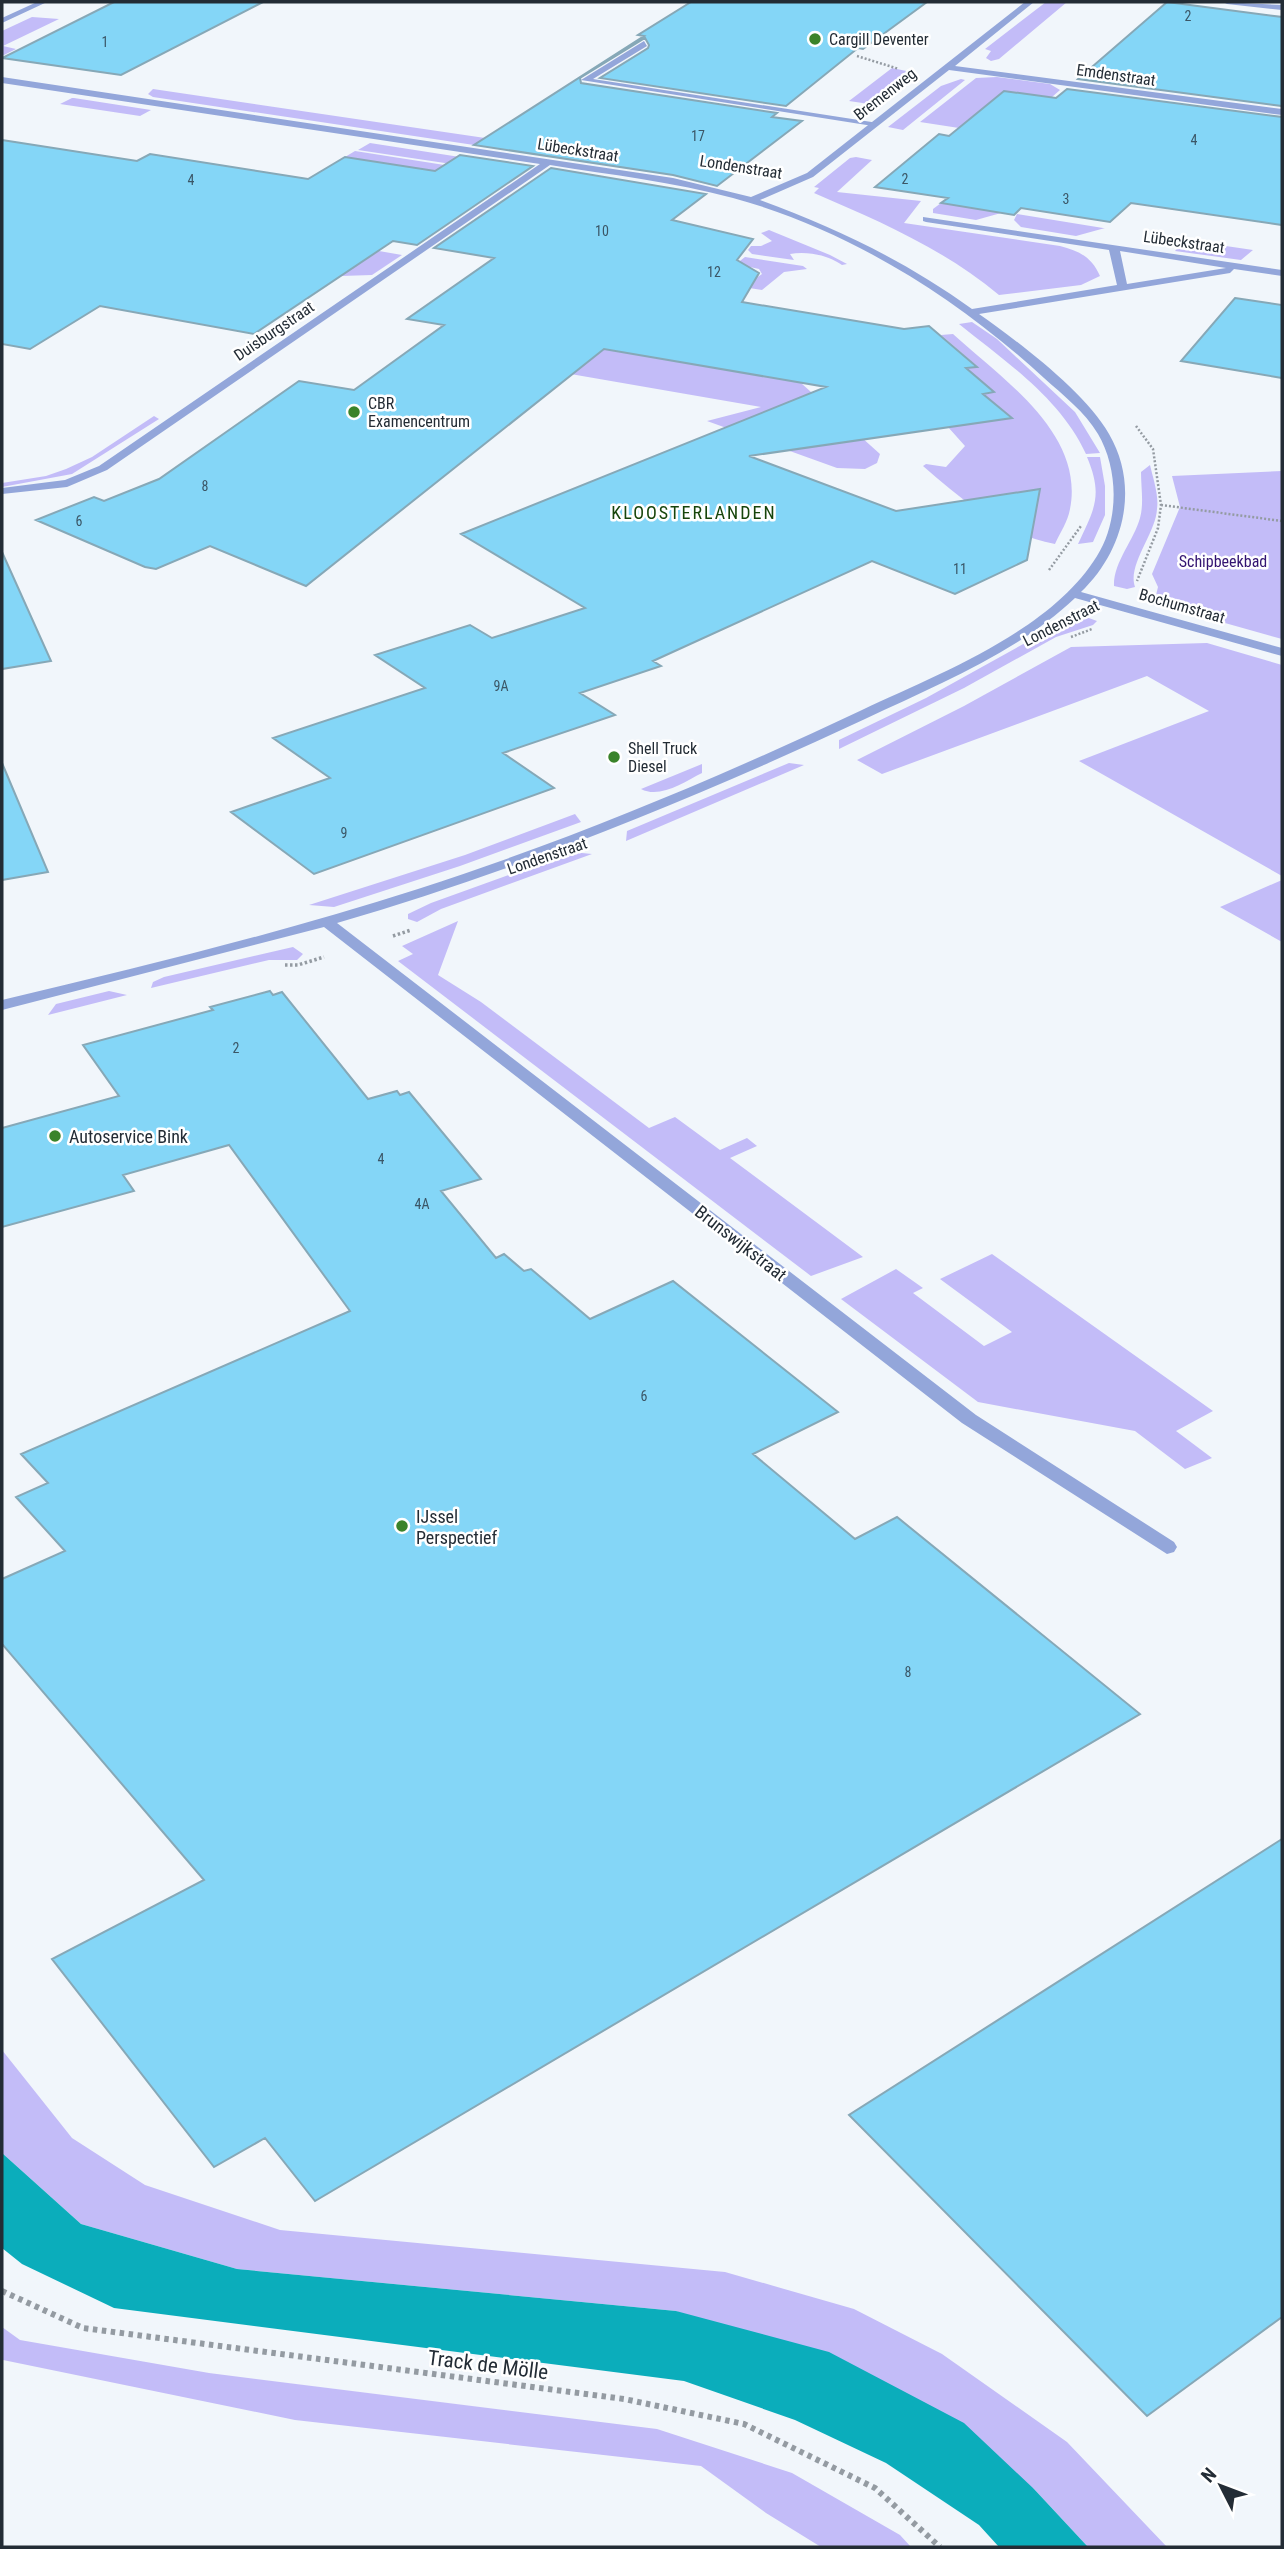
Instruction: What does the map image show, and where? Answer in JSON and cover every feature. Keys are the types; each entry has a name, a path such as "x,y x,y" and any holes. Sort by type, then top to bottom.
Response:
{"street":[{"path":"2,21 44,2"},
{"name":"Bremenweg","path":"752,200 810,175 1030,2"},
{"path":"1227,2 1282,8"},
{"path":"644,44 585,80 873,123"},
{"name":"Emdenstraat","path":"946,67 1282,112"},
{"name":"Lübeckstraat","path":"2,80 673,181 752,200 863,246 971,312 1248,267"},
{"name":"Duisburgstraat","path":"2,492 67,483 103,468 549,162"},
{"name":"Lübeckstraat","path":"926,219 1282,272"},
{"path":"1114,248 1122,286"},
{"name":"Londenstraat","path":"2,1005 148,970 327,922 521,859 636,814 842,725 978,659 1022,633 1072,593 1102,560 1119,515 1118,469 1095,420 1037,363 971,312"},
{"name":"Bochumstraat","path":"1072,593 1282,652"},
{"name":"Brunswijkstraat","path":"327,922 969,1419 1167,1547"}],"path":[{"path":"856,56 892,68"},
{"name":"Londenstraat","path":"1063,642 1104,624 1123,607 1136,591 1137,580 1158,528 1161,505 1153,449 1129,416"},
{"path":"1161,505 1282,521"},
{"path":"1043,578 1083,523"},
{"path":"272,965 298,965 415,928"},
{"name":"Track de Mölle","path":"2,2291 83,2328 624,2399 744,2424 875,2488 940,2547"}],"green space":[{"path":"1046,2 1067,2 999,59 991,61 986,58 991,51 985,49"},
{"path":"32,17 59,19 3,46 16,49 2,56 2,31"},
{"path":"892,68 916,73 876,105 849,101"},
{"path":"997,77 1050,84 1060,90 1052,97 1004,91 959,128 920,122 976,78"},
{"path":"965,80 903,130 888,127 941,86"},
{"path":"153,89 485,138 474,145 153,97 148,94"},
{"path":"72,98 151,110 140,116 60,104"},
{"path":"370,143 492,162 512,173 358,150"},
{"path":"355,151 514,176 475,206 452,202 487,179 345,157"},
{"path":"850,158 872,160 837,192 921,201 904,223 1060,246 1084,256 1100,276 1081,285 999,295 933,250 887,225 814,193 819,188 814,187"},
{"path":"941,203 1001,213 976,220 933,213 933,209"},
{"path":"1017,214 1105,228 1076,236 1021,227 1014,220"},
{"path":"769,230 847,264 842,265 824,256 810,254 790,254 794,260 752,254 748,250 751,246 761,246 772,241 761,233"},
{"path":"1185,240 1253,250 1241,260 1175,251"},
{"path":"379,251 402,255 372,275 341,276"},
{"path":"745,257 803,266 807,269 784,272 762,290 743,287 762,274 759,269 736,264"},
{"path":"972,322 997,339 1075,412 1100,453 1086,454 1062,415 1047,398 959,324"},
{"path":"953,334 1035,410 1052,432 1065,456 1071,481 1070,509 1055,544 1018,533 984,514 923,466 926,464 946,467 965,446 948,427 1011,418 983,394 993,392 966,368 977,366 941,335"},
{"path":"591,347 801,383 880,454 877,463 865,469 837,468 707,421 761,407 559,372"},
{"path":"154,416 159,419 72,474 2,487 2,483 46,476 92,457"},
{"path":"1087,457 1100,457 1105,486 1105,515 1093,542 1078,544 1093,511 1096,492"},
{"path":"1150,465 1157,509 1135,569 1135,587 1127,589 1114,586 1120,560 1140,518 1141,472"},
{"name":"Schipbeekbad","path":"1282,471 1282,639 1154,603 1158,587 1152,574 1180,507 1172,476"},
{"path":"1086,617 1097,621 1093,625 1056,637 964,688 839,749 839,740 926,698 1054,627"},
{"path":"1207,643 1282,665 1282,876 1079,761 1209,711 1147,676 882,774 857,760 964,706 1071,647"},
{"path":"789,763 804,765 626,841 627,831"},
{"path":"702,764 702,773 672,788 656,792 641,789"},
{"path":"575,814 581,822 460,866 334,907 309,905 465,855"},
{"path":"572,852 592,854 441,909 417,922 408,919 408,914 431,903"},
{"path":"1282,880 1282,942 1220,907"},
{"path":"458,921 438,975 481,1002 649,1128 675,1117 720,1150 747,1138 757,1146 730,1158 863,1257 811,1276 398,961 413,954 402,946"},
{"path":"293,947 303,954 297,960 269,960 151,988 153,982 164,977"},
{"path":"109,991 127,995 48,1015 56,1004"},
{"path":"992,1254 1213,1411 1176,1431 1212,1458 1185,1469 1135,1431 978,1402 841,1299 896,1269 923,1288 913,1293 984,1346 1012,1332 940,1279"},
{"path":"2,2050 72,2138 145,2185 280,2230 725,2272 854,2309 942,2354 1067,2442 1167,2547 1088,2547 1034,2489 676,2311 237,2269 81,2224 2,2153"},
{"path":"2,2327 20,2340 209,2373 657,2429 792,2473 900,2535 911,2547 821,2547 766,2513 701,2466 295,2420 3,2360"}],"water":[{"path":"2,2153 81,2224 237,2269 676,2311 829,2352 964,2423 1034,2489 1088,2547 999,2547 979,2525 886,2463 795,2420 684,2381 114,2308 22,2264 2,2248"}],"building":[{"path":"114,2 263,2 121,75 2,58"},
{"path":"691,2 927,2 863,49 858,48 786,106 600,78 648,48 645,38 580,78 581,83 777,113 772,117 802,121 717,186 673,175 474,145 644,36 638,35"},
{"path":"1167,2 1282,17 1282,106 1078,79"},
{"path":"1067,89 1282,117 1282,225 1131,203 1110,222 1021,208 1014,215 941,203 948,198 875,187 939,134 949,136 1004,91 1056,98"},
{"path":"2,140 137,161 150,154 308,179 345,157 435,171 460,155 533,166 417,245 393,241 254,334 100,306 30,349 2,344"},
{"path":"551,168 706,194 672,220 753,239 737,260 759,273 742,302 904,329 929,326 977,367 966,368 994,392 983,394 1012,418 749,456 896,511 1040,489 1027,560 955,594 872,561 653,661 661,666 580,693 615,715 503,753 554,788 314,874 231,812 330,778 273,738 425,688 375,655 470,625 492,638 585,608 461,534 826,387 604,349 306,586 210,546 156,569 145,567 36,520 94,497 104,501 159,479 299,381 354,390 444,325 407,319 494,258 434,248"},
{"path":"1235,298 1282,305 1282,378 1181,361"},
{"path":"2,552 51,661 2,669"},
{"path":"2,763 48,872 2,880"},
{"path":"270,991 273,995 282,992 368,1099 397,1091 400,1095 409,1092 481,1179 441,1191 496,1258 504,1254 524,1271 531,1269 590,1319 673,1281 838,1412 753,1454 855,1539 897,1517 1140,1714 315,2201 265,2138 214,2167 52,1959 204,1880 2,1644 2,1579 65,1551 16,1497 48,1483 21,1454 350,1311 229,1145 123,1175 134,1191 2,1227 2,1128 119,1096 83,1045 213,1010 210,1007"},
{"path":"1282,1839 1282,2317 1147,2416 849,2115"}],"place":[{"name":"Cargill Deventer","path":"815,39"},
{"name":"CBR Examencentrum","path":"354,412"},
{"name":"Shell Truck Diesel","path":"614,757"},
{"name":"Autoservice Bink","path":"55,1136"},
{"name":"IJssel Perspectief","path":"402,1526"}],"district":[{"name":"KLOOSTERLANDEN","path":"694,512"}]}
